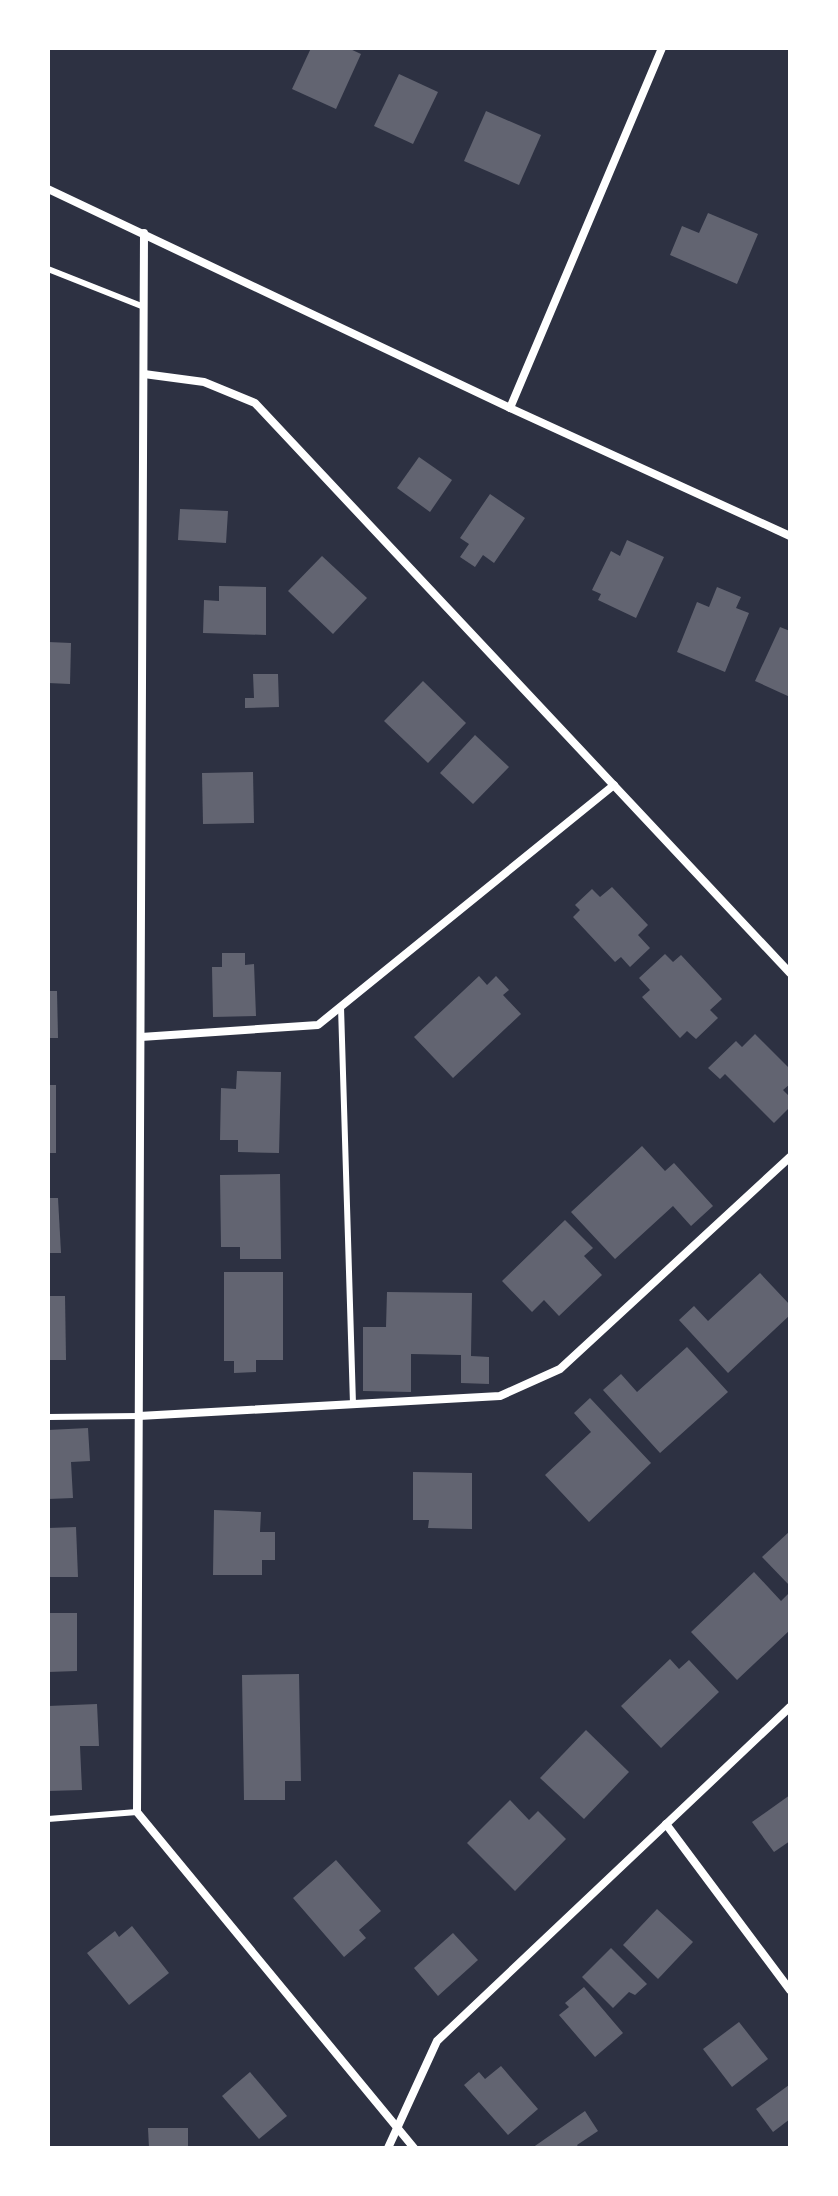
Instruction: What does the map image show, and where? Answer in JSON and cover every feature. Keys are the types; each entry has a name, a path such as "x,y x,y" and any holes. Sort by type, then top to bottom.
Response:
{"street":[{"path":"510,408 662,48"},
{"path":"48,189 510,408 790,536"},
{"path":"144,233 137,1812 414,2148"},
{"path":"144,374 204,382 255,403 790,973"},
{"path":"141,1037 318,1025 614,785"},
{"path":"139,1416 500,1396 560,1369 790,1157"},
{"path":"388,2148 437,2041 790,1707"},
{"path":"666,1824 790,1990"}],"lane":[{"path":"48,269 144,307"},
{"path":"341,1007 353,1404"},
{"path":"48,1417 139,1416"},
{"path":"48,1819 137,1812"}],"building":[{"path":"311,48 348,48 361,54 336,109 292,89"},
{"path":"399,74 438,92 413,144 374,126"},
{"path":"486,111 541,135 519,185 464,161"},
{"path":"708,213 758,234 737,284 670,255 682,226 699,233"},
{"path":"419,457 452,480 430,512 397,488"},
{"path":"490,494 525,518 494,563 483,555 475,567 460,557 469,544 460,538"},
{"path":"180,509 228,511 226,543 178,540"},
{"path":"627,540 664,557 636,618 598,600 601,594 592,590 611,551 620,556"},
{"path":"322,556 367,598 333,634 288,591"},
{"path":"219,586 266,587 266,635 203,633 204,600 219,601"},
{"path":"717,587 741,597 736,608 749,613 725,672 677,652 697,602 709,607"},
{"path":"780,627 790,631 790,697 755,681"},
{"path":"48,642 71,643 70,684 48,683"},
{"path":"253,674 278,674 279,707 245,708 245,698 254,698"},
{"path":"423,681 466,723 428,763 384,721"},
{"path":"475,735 509,767 473,804 440,773"},
{"path":"253,772 254,823 203,824 202,773"},
{"path":"612,887 648,925 638,935 650,948 630,967 621,957 615,962 573,917 580,910 575,905 592,889 600,897"},
{"path":"222,953 245,953 245,965 254,964 256,1016 213,1017 212,967 222,967"},
{"path":"665,954 673,962 681,955 722,999 710,1010 718,1018 696,1039 687,1031 680,1038 642,997 650,990 639,978"},
{"path":"479,976 487,985 496,976 509,990 503,995 521,1014 453,1078 414,1037"},
{"path":"48,991 57,991 58,1038 48,1038"},
{"path":"755,1034 790,1069 790,1084 783,1090 790,1097 790,1107 774,1123 725,1074 720,1079 708,1068 736,1041 742,1047"},
{"path":"237,1071 281,1072 279,1153 238,1152 238,1140 220,1140 221,1088 236,1089"},
{"path":"48,1085 56,1085 56,1153 48,1153"},
{"path":"642,1146 665,1171 674,1163 713,1206 691,1226 673,1206 615,1259 571,1212"},
{"path":"280,1174 281,1259 240,1259 240,1247 221,1247 220,1175"},
{"path":"48,1198 58,1198 61,1253 48,1253"},
{"path":"565,1220 593,1248 584,1256 602,1275 559,1316 544,1300 532,1312 502,1281"},
{"path":"224,1272 283,1272 283,1360 256,1360 256,1372 234,1373 234,1361 224,1361"},
{"path":"760,1273 790,1305 790,1315 728,1373 679,1320 694,1306 708,1321"},
{"path":"387,1292 472,1293 471,1356 489,1357 489,1384 461,1383 461,1355 411,1354 411,1392 363,1391 363,1327 386,1327"},
{"path":"48,1296 65,1296 66,1360 48,1360"},
{"path":"687,1347 728,1392 660,1453 603,1390 621,1374 637,1392"},
{"path":"590,1398 651,1463 589,1522 545,1475 591,1432 574,1413"},
{"path":"88,1428 90,1461 71,1462 73,1498 48,1499 48,1430"},
{"path":"413,1472 472,1473 472,1529 428,1528 429,1520 413,1520"},
{"path":"214,1510 261,1512 260,1532 275,1532 275,1560 262,1560 262,1575 213,1575"},
{"path":"76,1527 78,1577 48,1577 48,1528"},
{"path":"790,1531 790,1586 762,1557"},
{"path":"754,1572 781,1601 790,1592 790,1630 737,1680 691,1632"},
{"path":"48,1613 77,1613 77,1671 48,1672"},
{"path":"670,1659 679,1669 689,1660 719,1692 661,1748 621,1706"},
{"path":"299,1674 301,1781 285,1781 285,1800 244,1800 242,1675"},
{"path":"97,1704 99,1746 80,1746 82,1790 48,1791 48,1706"},
{"path":"586,1730 629,1772 584,1819 540,1778"},
{"path":"790,1795 790,1841 774,1852 752,1822"},
{"path":"510,1800 529,1820 538,1811 566,1839 515,1891 467,1843"},
{"path":"336,1860 381,1911 359,1930 366,1938 344,1957 293,1898"},
{"path":"657,1909 693,1942 658,1979 623,1945"},
{"path":"132,1926 169,1973 129,2005 87,1953 115,1931 119,1937"},
{"path":"453,1933 478,1960 438,1996 414,1968"},
{"path":"611,1948 647,1984 635,1995 629,1992 613,2008 582,1977"},
{"path":"584,1987 623,2033 595,2057 559,2015 569,2007 565,2003"},
{"path":"739,2022 768,2059 732,2087 703,2049"},
{"path":"501,2066 538,2109 508,2135 464,2085 479,2072 485,2079"},
{"path":"250,2072 287,2116 259,2139 222,2096"},
{"path":"789,2085 790,2119 773,2132 756,2109"},
{"path":"585,2111 598,2131 577,2145 579,2148 532,2148"},
{"path":"148,2128 188,2128 188,2148 149,2148"}]}
